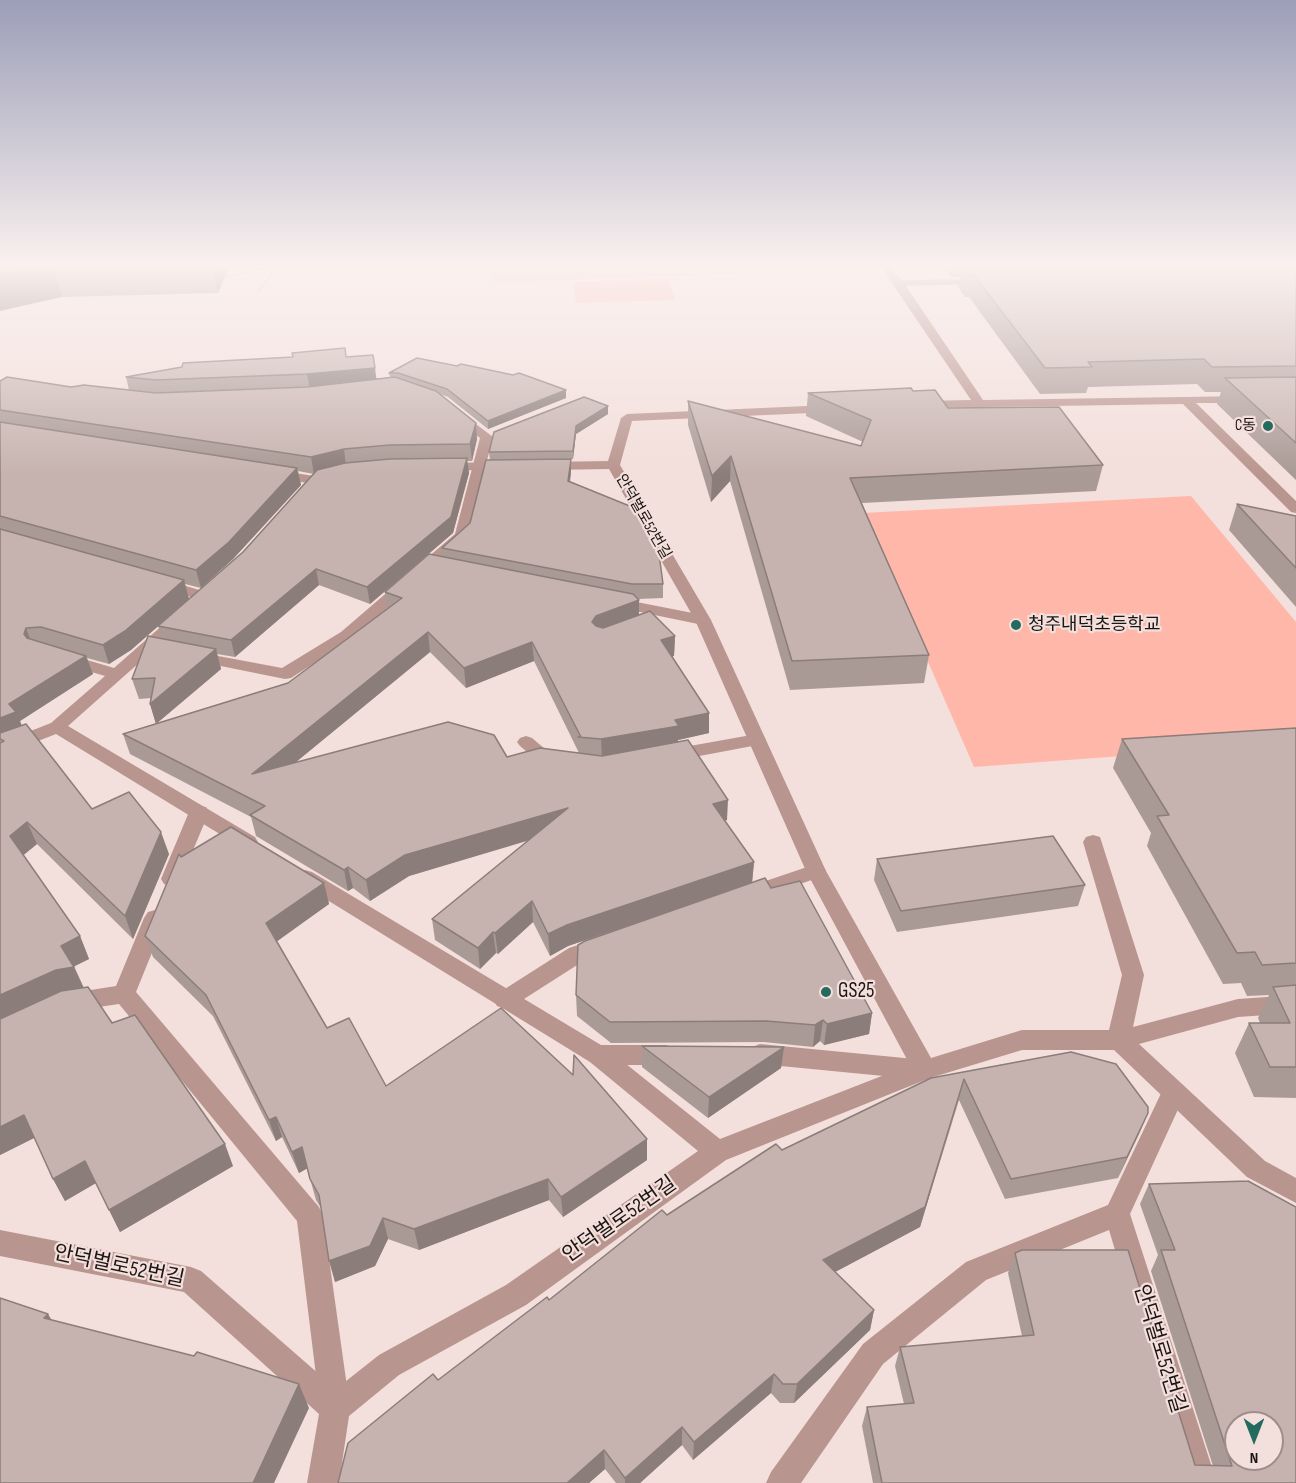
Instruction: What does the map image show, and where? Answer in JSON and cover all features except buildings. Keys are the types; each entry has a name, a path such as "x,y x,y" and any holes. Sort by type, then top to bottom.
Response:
{"street":[{"path":"935,336 978,402"},
{"path":"908,405 1252,399"},
{"path":"1187,400 1296,509"},
{"path":"613,465 627,418 838,408"},
{"path":"148,648 285,674 346,635 462,536 492,435 452,409"},
{"name":"안덕벌로52번길","path":"425,467 613,465 703,620 816,871 926,1070"},
{"path":"256,471 314,480 346,472"},
{"path":"299,497 314,480"},
{"path":"426,566 449,570"},
{"path":"147,580 204,596"},
{"path":"0,750 57,727 218,583"},
{"path":"606,601 703,620"},
{"path":"643,625 674,614"},
{"path":"52,654 117,674"},
{"path":"57,727 270,856"},
{"path":"657,758 757,740"},
{"path":"526,742 549,763 570,765"},
{"path":"124,994 199,812"},
{"path":"1093,842 1133,975 1119,1040 1256,1169 1296,1191"},
{"path":"290,868 598,1055 717,1152"},
{"path":"729,901 816,871"},
{"path":"505,1000 578,954 621,939"},
{"path":"48,1012 67,1003 124,994"},
{"path":"124,994 310,1216 335,1408 323,1483"},
{"name":"안덕벌로52번길","path":"0,1243 191,1280 335,1408 389,1365 516,1295 717,1152 926,1070 1022,1040 1119,1040 1238,1008 1296,1004"},
{"path":"598,1055 693,1054"},
{"name":"안덕벌로52번길","path":"740,1054 764,1054 926,1070"},
{"path":"782,1483 873,1354 976,1271 1117,1214 1174,1092"},
{"name":"안덕벌로52번길","path":"1117,1214 1201,1483"}],"shaded area":[{"path":"1191,496 1296,622 1296,743 974,767 863,513"}],"place":[{"name":"C동","path":"1268,426"},
{"name":"청주내덕초등학교","path":"1016,625"},
{"name":"GS25","path":"826,992"}]}
